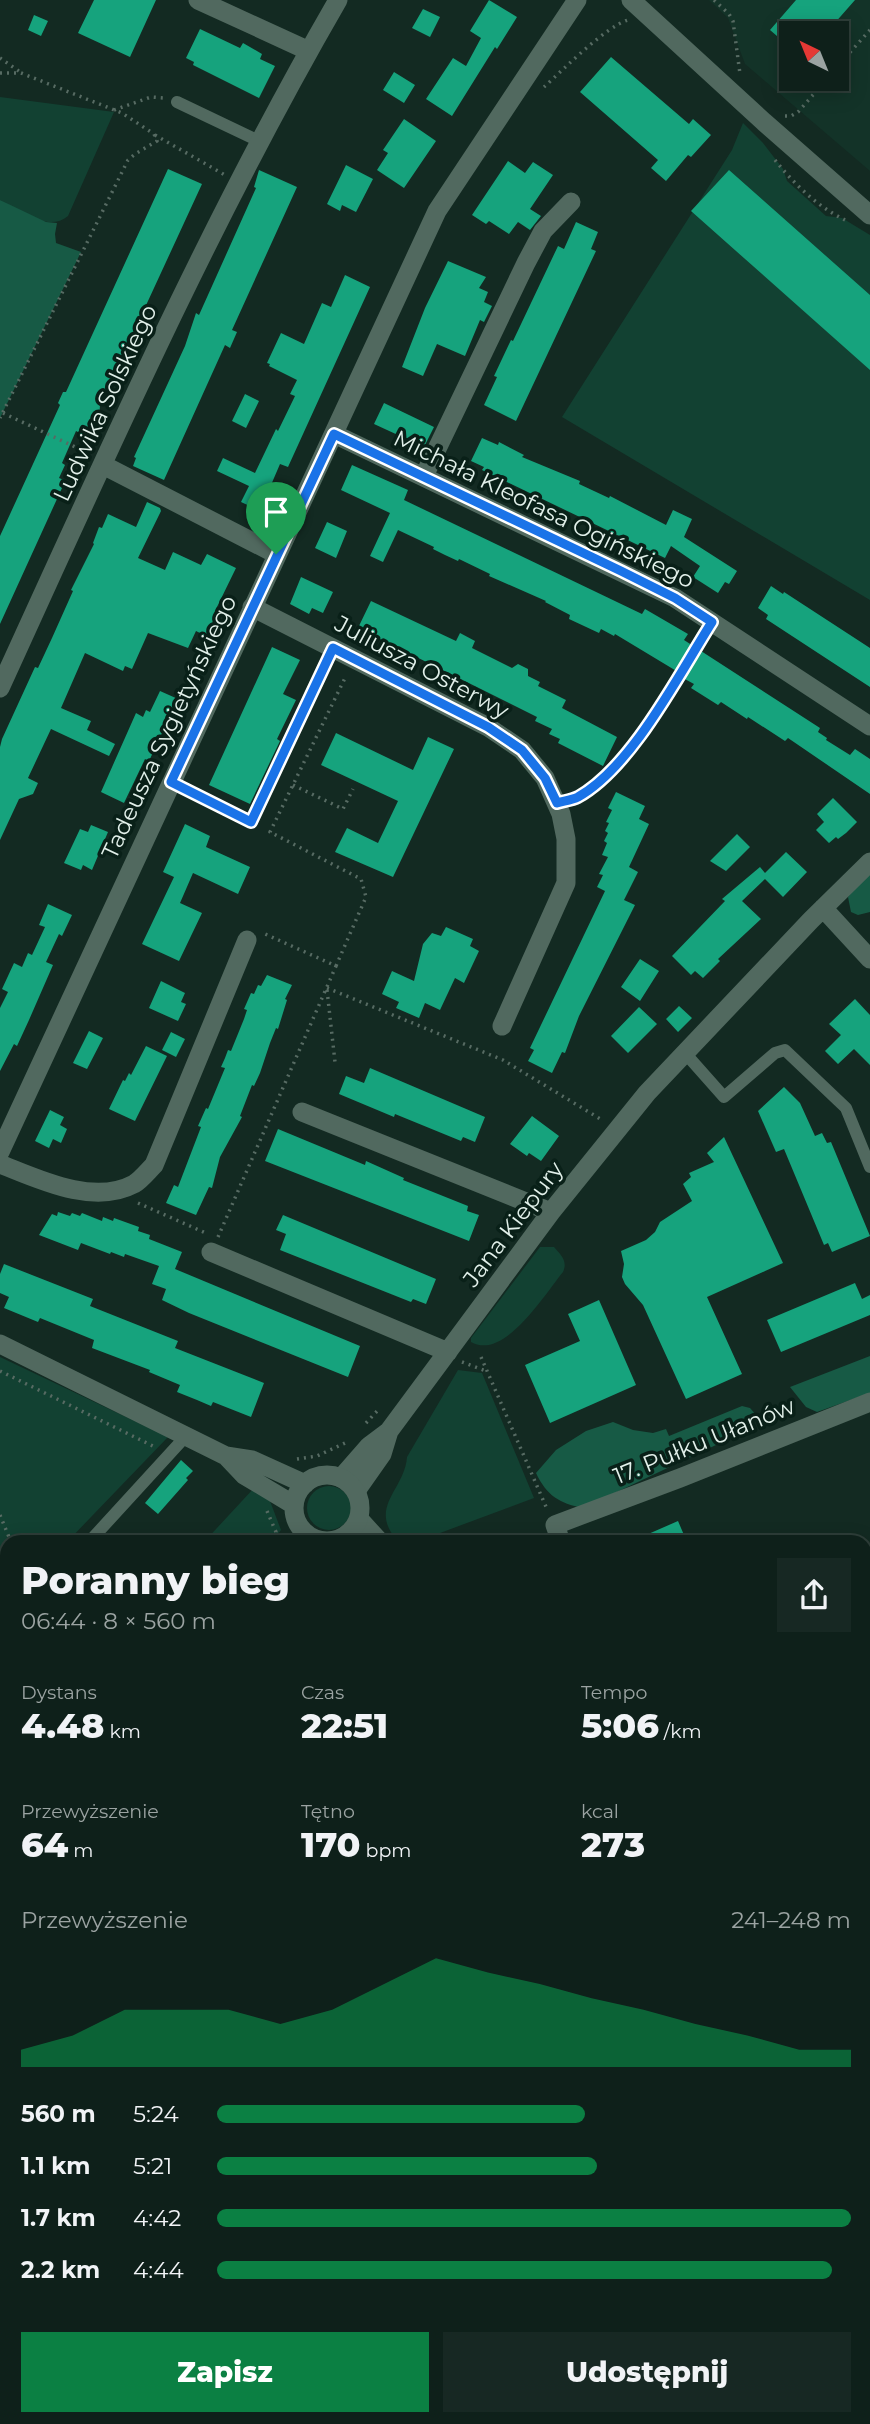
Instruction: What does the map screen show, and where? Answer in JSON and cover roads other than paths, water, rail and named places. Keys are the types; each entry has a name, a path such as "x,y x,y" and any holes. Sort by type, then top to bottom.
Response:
{"street":[{"path":"198,0 309,51"},
{"name":"Ludwika Solskiego","path":"0,688 238,182 338,0"},
{"name":"Tadeusza Sygietyńskiego","path":"0,1152 437,211 577,0"},
{"path":"631,0 870,215"},
{"path":"424,475 532,252 544,230 571,202"},
{"name":"Michała Kleofasa Ogińskiego","path":"334,434 424,475 664,593 870,726"},
{"path":"104,463 276,554"},
{"name":"Juliusza Osterwy","path":"252,607 488,727 522,750 545,778 557,803 566,839 566,883 502,1026"},
{"name":"Jana Kiepury","path":"348,1484 369,1446 388,1431 453,1356 551,1212 647,1093 870,862"},
{"path":"823,908 869,955"},
{"path":"0,1164 62,1187 86,1192 111,1191 135,1184 154,1165 247,940"},
{"path":"302,1112 551,1212"},
{"path":"214,1245 453,1356"},
{"path":"0,1345 226,1456 252,1460 305,1483"},
{"name":"17. Pułku Ułanów","path":"555,1527 870,1402"},
{"path":"226,1456 244,1475 294,1505"},
{"path":"312,1535 296,1522 294,1505 305,1483 326,1475 348,1484 360,1505 359,1519 349,1534 343,1535"},
{"path":"359,1519 374,1535"}],"lane":[{"path":"173,100 259,141"},
{"path":"171,782 251,822 333,648"},
{"path":"685,1053 723,1097 775,1054 785,1050 846,1108 870,1167"},
{"path":"95,1535 186,1436"}]}
